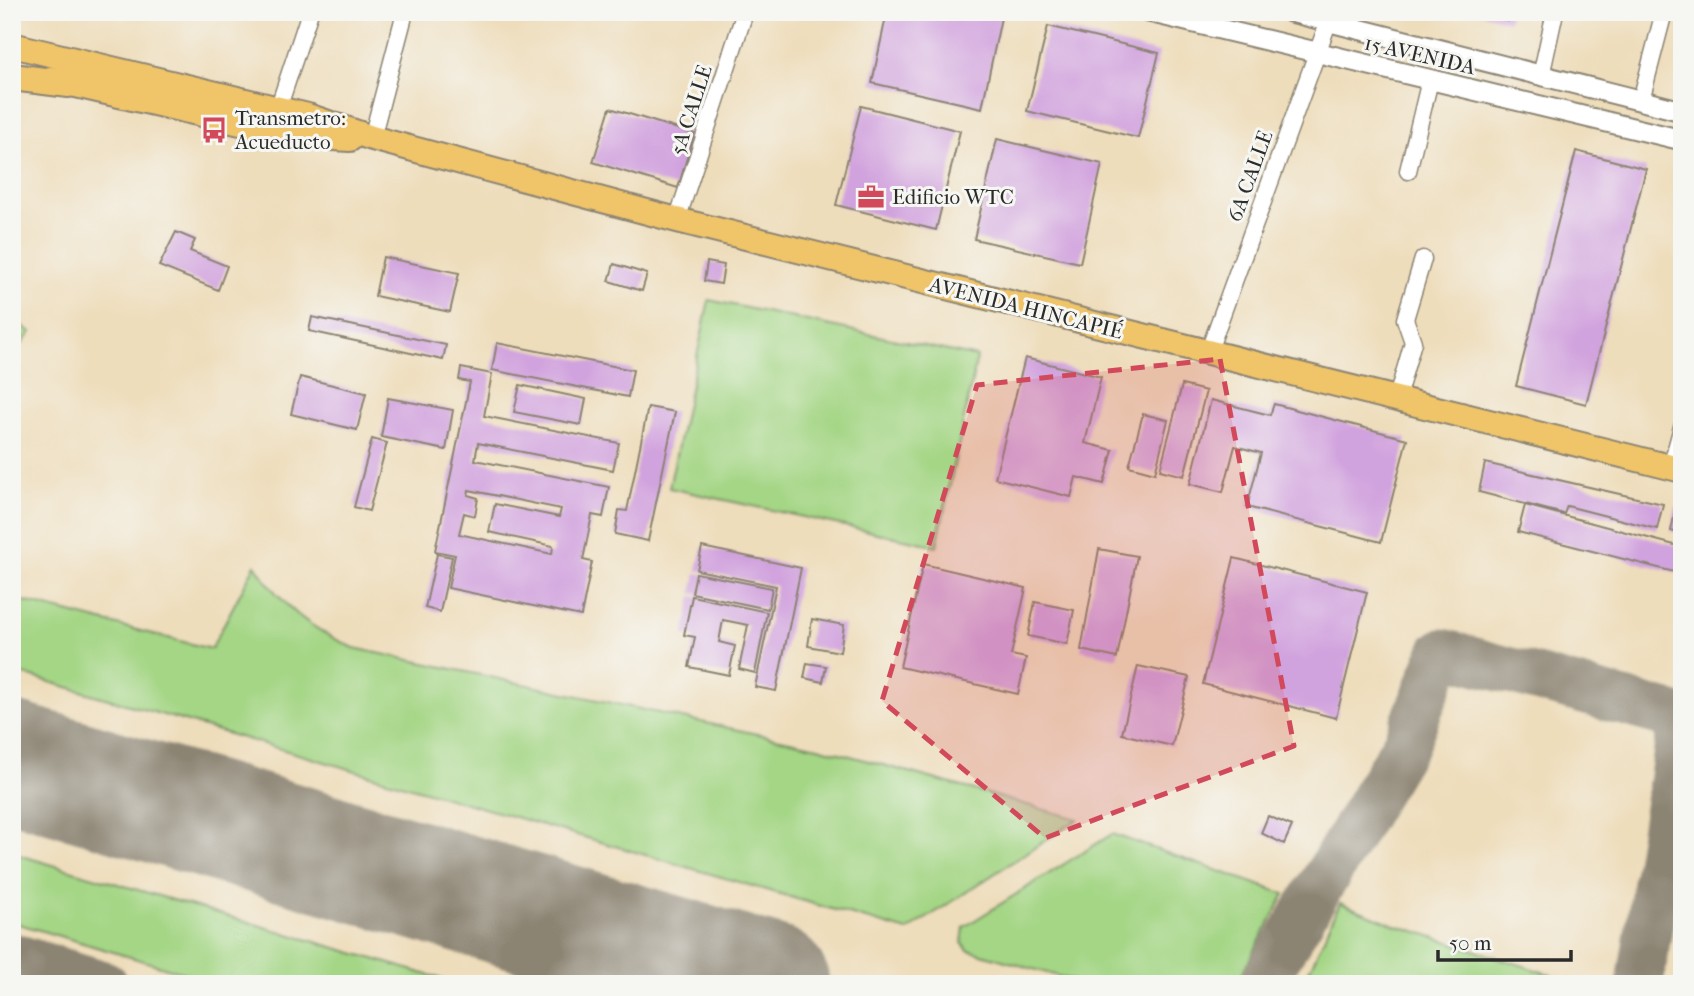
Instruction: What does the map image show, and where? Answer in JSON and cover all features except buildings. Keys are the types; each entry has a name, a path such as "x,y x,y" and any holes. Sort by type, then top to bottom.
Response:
{"highway":[{"path":"12,77 69,84"}],"main road":[{"name":"AVENIDA HINCAPIÉ","path":"12,45 278,109 372,138 677,220 1396,401 1677,468"},
{"name":"AVENIDA HINCAPIÉ","path":"12,69 297,136 328,139 372,138"}],"street":[{"path":"278,109 310,12"},
{"name":"5A CALLE","path":"677,220 745,12"},
{"name":"15 AVENIDA","path":"1149,12 1682,140"},
{"name":"15 AVENIDA","path":"1291,12 1330,17 1541,76 1682,111"},
{"path":"1541,76 1555,12"},
{"path":"1641,100 1664,12"},
{"name":"6A CALLE","path":"1208,353 1330,17"},
{"path":"372,138 403,20"},
{"path":"1408,171 1430,80"},
{"path":"1396,401 1413,346 1405,319 1423,259"},
{"path":"1677,468 1682,427"}],"highlighted area":[{"path":"1220,359 1294,746 1045,838 882,701 977,385"}],"green space":[{"path":"709,300 977,357 937,546 669,488"},
{"path":"12,318 31,332 12,357"},
{"path":"255,565 276,593 298,615 354,648 818,747 1078,819 907,931 12,671 12,598 211,649"},
{"path":"1112,834 1285,894 1236,984 1085,984 968,950 962,943 964,927"},
{"path":"12,853 459,984 221,984 12,922"},
{"path":"1340,903 1393,924 1580,984 1303,984"}],"taxiway":[{"path":"1262,984 1406,743 1442,652 1682,718"},
{"path":"1640,984 1682,720"},
{"path":"12,956 104,984"}],"runway":[{"path":"12,761 770,984"}],"place":[{"name":"Transmetro: Acueducto","path":"214,130"},
{"name":"Edificio WTC","path":"871,197"}]}
